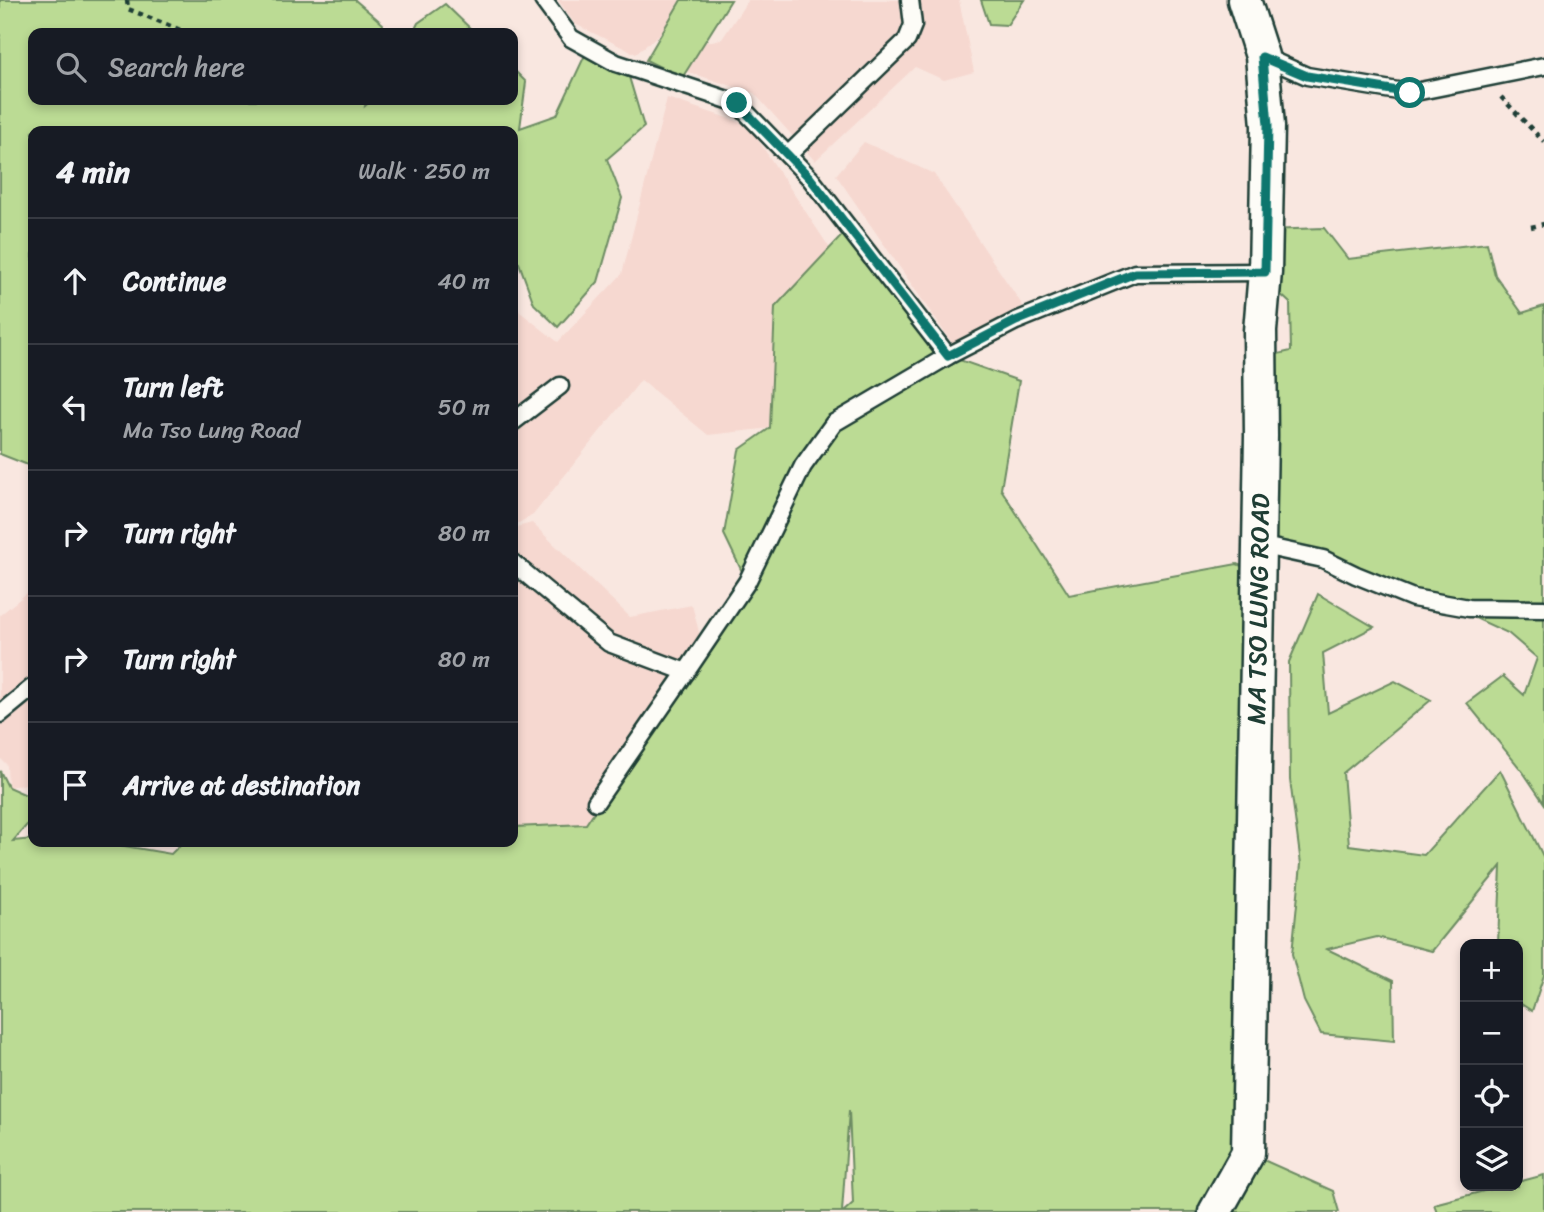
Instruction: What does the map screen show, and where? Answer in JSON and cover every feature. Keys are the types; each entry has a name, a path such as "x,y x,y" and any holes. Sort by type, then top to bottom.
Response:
{"street":[{"name":"MA TSO LUNG ROAD","path":"1215,1212 1248,1153 1259,545 1260,331 1265,272 1268,125 1262,57 1244,0"}],"lane":[{"path":"543,0 571,38 616,63 737,103 810,178 948,356"},
{"path":"788,155 907,40 913,26 910,0"},
{"path":"1262,57 1307,76 1410,93 1544,66"},
{"path":"596,802 747,582 803,466 834,423 948,356 1016,321 1135,273 1265,272"},
{"path":"518,418 560,386"},
{"path":"1259,545 1323,559 1413,598 1469,608 1544,609"},
{"path":"518,567 609,643 686,672"},
{"path":"0,714 28,691"}],"path":[{"path":"127,0 128,9 176,28"},
{"path":"1483,79 1544,142"},
{"path":"1531,227 1544,224"}],"shaded area":[{"path":"558,0 693,0 696,3 636,54 575,24"},
{"path":"748,0 959,0 974,72 944,80 915,67 815,161 754,93 685,71 690,45 722,39"},
{"path":"667,98 748,125 833,253 781,427 708,435 641,380 533,515 518,523 518,308 558,342 622,274"},
{"path":"864,142 934,174 1023,306 952,343 836,175"},
{"path":"532,523 630,617 692,605 706,659 579,834 518,829 518,527"},
{"path":"28,592 28,784 8,787 7,765 0,758 0,615"}],"green space":[{"path":"0,0 355,0 383,24 382,28 28,28 28,105 518,105 518,74 526,82 520,128 557,115 585,55 629,77 644,127 607,159 622,198 598,282 558,327 534,304 518,263 518,126 28,126 28,465 0,454"},
{"path":"681,0 731,0 682,78 646,60"},
{"path":"981,0 1024,0 1007,25 989,24"},
{"path":"445,4 470,28 416,28 418,23"},
{"path":"849,228 948,356 1019,381 1001,489 1069,595 1237,564 1258,573 1237,1142 1204,1212 843,1212 853,1203 849,1110 842,1212 0,1212 0,771 8,787 28,796 28,824 13,841 28,840 28,847 130,847 171,854 178,847 518,847 518,827 586,824 747,582 724,534 739,450 770,428 775,307"},
{"path":"1324,228 1348,259 1487,243 1495,275 1522,313 1544,306 1544,803 1523,772 1467,703 1503,676 1524,695 1537,658 1508,633 1445,604 1259,545 1261,358 1291,351 1290,303 1264,279 1266,230"},
{"path":"1318,594 1374,627 1323,653 1328,713 1395,681 1431,700 1343,773 1349,845 1424,855 1500,770 1544,858 1544,975 1532,1011 1523,1005 1523,939 1498,939 1501,866 1432,951 1377,937 1327,949 1393,981 1394,1041 1321,1034 1304,1001 1292,954 1301,864 1290,780 1289,662"},
{"path":"1259,1158 1333,1191 1339,1212 1218,1212"},
{"path":"1544,1175 1544,1212 1437,1212 1434,1204 1484,1191 1523,1191 1523,1181"}],"route":[{"path":"737,103 810,178 948,356 1016,321 1135,273 1265,272 1268,125 1262,57 1307,76 1410,93"}]}
